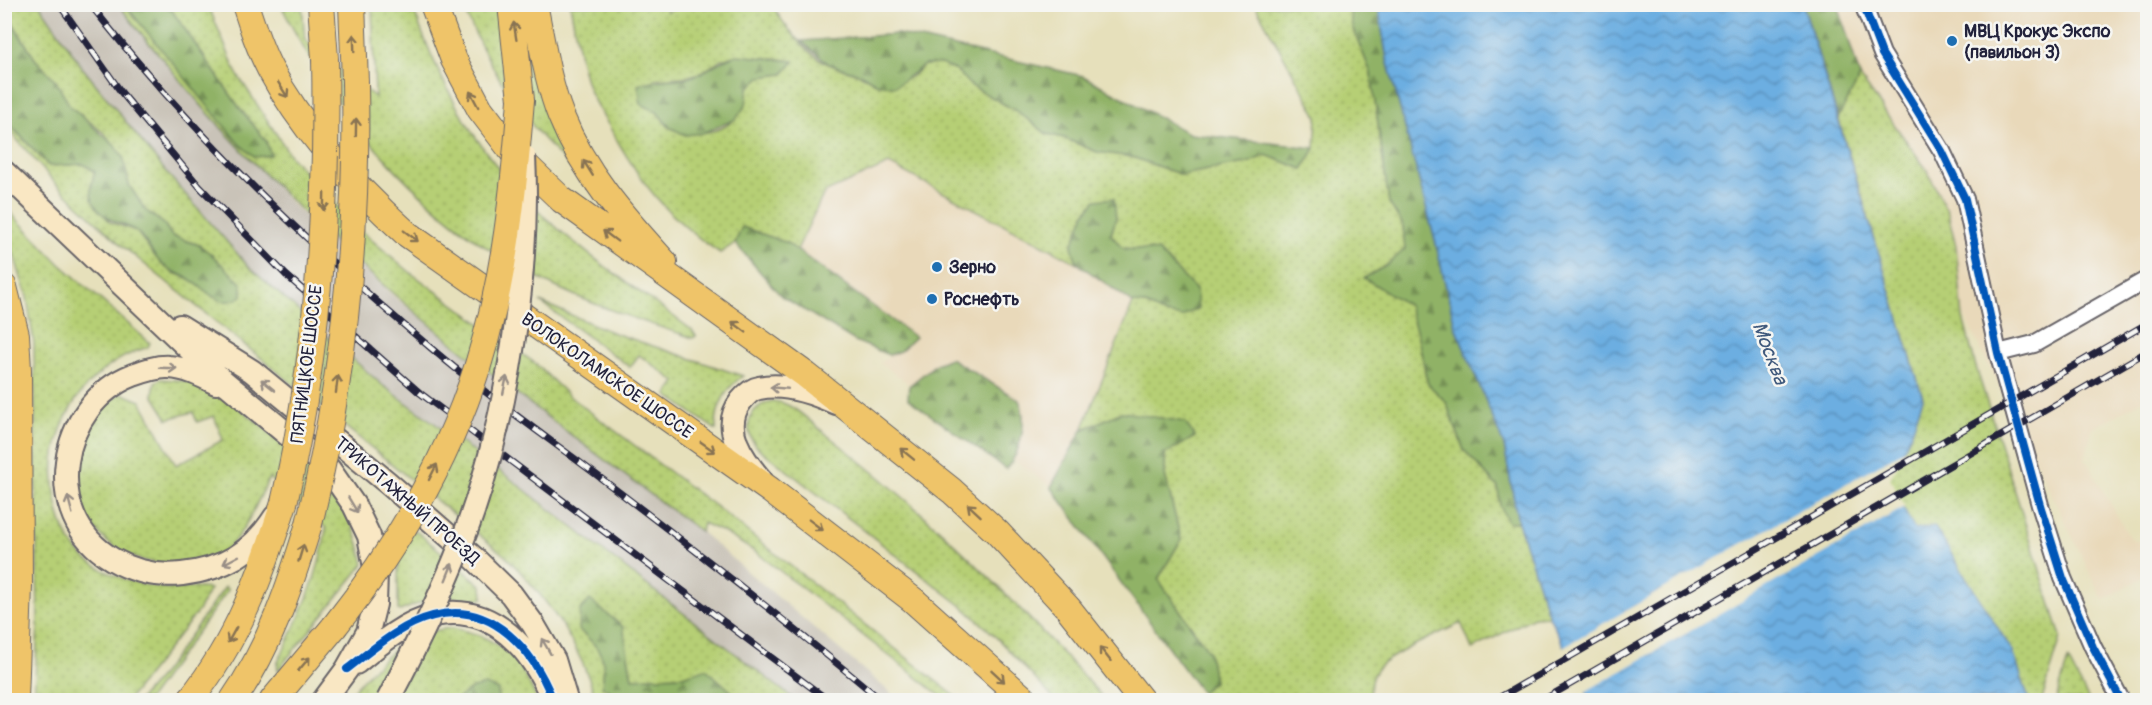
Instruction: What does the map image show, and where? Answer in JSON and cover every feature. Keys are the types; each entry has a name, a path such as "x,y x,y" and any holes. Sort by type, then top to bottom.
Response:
{"main road":[{"name":"ВОЛОКОЛАМСКОЕ ШОССЕ","path":"243,4 269,67 300,116 379,209 407,234 770,490 913,600 1024,700"},
{"name":"ПЯТНИЦКОЕ ШОССЕ","path":"190,700 233,634 261,576 284,503 297,448 317,292 324,211 325,59 321,4"},
{"name":"ПЯТНИЦКОЕ ШОССЕ","path":"233,700 260,656 287,597 309,524 326,454 347,296 354,212 355,82 352,4"},
{"path":"433,4 454,60 480,109 516,156 562,200 854,412 952,490 997,532 1068,608 1141,700"},
{"path":"388,700 443,586 469,522 489,457 507,375 526,198 521,100 511,4"},
{"path":"534,4 550,84 561,116 579,155 600,188 619,211 693,293"},
{"path":"273,700 370,581 416,506 448,444 478,364 498,283 513,196 521,100"},
{"name":"ТРИКОТАЖНЫЙ ПРОЕЗД","path":"9,181 142,302 222,380 329,469 354,505 369,536 376,573 375,604 368,632 347,669"},
{"path":"4,287 16,335 18,370 19,585 15,700"},
{"name":"ТРИКОТАЖНЫЙ ПРОЕЗД","path":"142,302 252,371 388,483 474,558 511,594 533,624 554,660 566,700"},
{"path":"252,406 193,372 167,366 124,379 100,396 82,418 69,443 65,470 73,515 83,534 99,551 121,564 149,573 171,576 206,572 236,558 263,535 284,503"},
{"path":"770,490 747,464 732,429 733,417 747,394 757,388 771,386 800,390 854,412"},
{"path":"324,700 347,669 404,629 434,615 464,615 493,622 516,639 536,664 553,700"}],"street":[{"path":"1863,4 1882,54 1942,150 1965,199 1998,353 2063,578 2092,647 2121,700"},
{"path":"1998,353 2034,344 2148,279"}],"shaded area":[{"path":"40,5 119,5 216,123 294,206 392,295 548,418 701,532 899,700 795,700 512,480 381,384 249,267 167,173 82,67"},
{"path":"1823,5 2147,5 2147,398 2092,429 2085,459 2130,538 2147,545 2147,575 2103,600 1847,75"},
{"path":"889,164 1077,263 1133,303 1082,430 1051,487 880,363 908,343 796,252 824,193"}],"green space":[{"path":"5,5 40,5 82,67 167,173 249,267 381,384 512,480 795,700 741,700 706,669 682,676 632,678 623,627 579,630 593,642 601,654 604,668 602,686 624,700 596,700 581,659 560,622 534,587 504,555 121,245 55,183 5,126 4,119 49,166 83,164 95,172 91,186 92,199 110,222 136,231 161,264 173,273 198,284 208,294 241,284 211,254 199,245 172,236 164,224 145,210 129,185 123,157 105,134 70,106 55,80 35,59 5,10"},
{"path":"119,5 125,5 134,17 270,155 266,141 239,107 168,5 208,5 237,74 292,158 361,231 411,273 536,364 569,396 719,509 960,700 946,700 757,553 725,533 703,523 701,532 562,428 426,321 360,265 236,144"},
{"path":"125,5 168,5 239,107 266,141 271,155 255,157 239,144"},
{"path":"281,5 302,5 305,40 375,97 372,5 412,5 442,79 468,126 499,170 537,210 558,228 602,264 692,330 696,336 693,338 658,327 573,295 512,264 470,236 394,169 361,131 331,91"},
{"path":"462,5 522,5 579,175 525,117 497,75"},
{"path":"570,5 665,5 667,12 679,5 773,5 790,30 815,55 831,65 862,75 879,85 911,77 924,65 941,64 957,71 970,85 1018,112 1047,134 1064,138 1097,152 1132,157 1182,175 1250,162 1266,155 1303,169 1315,148 1317,116 1255,5 1349,5 1352,26 1371,73 1389,202 1403,225 1405,250 1386,266 1365,278 1408,305 1417,333 1428,384 1446,402 1464,450 1498,487 1500,505 1508,521 1518,522 1549,616 1534,617 1472,649 1461,623 1429,638 1392,657 1377,669 1371,684 1372,700 1206,700 1201,692 1214,682 1209,652 1158,579 1181,540 1165,475 1165,453 1194,437 1122,412 1082,430 1133,303 1149,307 1196,290 1158,251 1123,248 1111,235 1116,218 1072,245 1077,263 889,164 824,193 796,252 787,243 742,227 735,243 720,253 669,212 632,164 589,90 580,59","holes":["773,58 793,61 783,74 761,76 748,88 739,113 728,125 720,129 698,132 669,127 657,112 654,79 697,74 721,59"]},
{"path":"1349,5 1378,5 1387,59 1437,248 1455,326 1504,445 1518,522 1508,522 1500,506 1498,487 1464,450 1446,402 1428,384 1417,333 1408,305 1364,278 1386,266 1405,249 1403,225 1389,203 1371,73 1352,26"},
{"path":"1803,5 1838,5 1860,77 1838,118"},
{"path":"4,10 35,59 55,80 70,106 114,145 123,157 129,185 145,210 164,224 172,236 199,245 211,254 242,284 242,296 234,300 219,300 194,282 166,267 138,233 107,218 96,207 91,191 95,171 83,164 49,166 5,119"},
{"path":"898,34 1083,76 1190,134 1315,148 1303,169 1266,155 1250,162 1182,175 1132,157 1097,152 1064,138 1047,134 1018,112 970,85 957,71 941,64 924,65 896,86 879,85 863,75 829,64 801,41"},
{"path":"737,55 794,61 783,74 761,77 748,88 746,105 736,119 703,133 685,135 669,127 657,112 641,104 638,85 697,75"},
{"path":"1860,77 1927,170 1948,213 1956,246 1963,318 1975,364 2061,637 2042,700 2029,700 2013,652 1915,531 1886,477 1891,473 1912,432 1923,398 1838,118"},
{"path":"1114,198 1116,218 1111,235 1123,248 1158,251 1196,290 1198,308 1182,317 1165,314 1144,304 1133,303 1077,263 1072,246 1085,213 1096,200"},
{"path":"5,207 60,264 150,343 148,347 124,357 103,371 85,388 71,408 61,430 55,454 54,479 61,520 71,542 87,560 114,575 143,585 210,589 198,611 128,700 34,700 38,625 34,344 27,297 5,234"},
{"path":"742,227 787,243 915,337 900,351 889,355 855,341 781,296 735,243"},
{"path":"540,302 614,333 743,376 722,400 717,414 716,430 667,395 676,382 639,355 630,367"},
{"path":"950,358 1019,400 1023,417 1022,436 1016,454 1006,469 908,399 909,386 936,364"},
{"path":"161,379 202,385 252,418 295,453 328,485 342,504 354,529 364,564 278,670 277,664 313,581 326,528 269,478 254,510 233,543 216,557 192,564 167,564 134,557 108,542 90,521 79,496 77,469 83,442 97,416 121,393 141,401 176,465 223,440 214,416 197,422 193,412 168,419 153,395 155,382"},
{"path":"773,401 788,405 801,414 864,464 937,528 1006,594 1105,700 1055,700 994,635 963,607 758,448 750,434 750,420 753,413 764,403"},
{"path":"1122,412 1185,422 1195,437 1165,454 1165,475 1181,540 1158,579 1209,652 1214,682 1201,692 1051,487 1082,430"},
{"path":"416,531 482,586 483,598 474,600 439,598 398,610 398,542 406,532"},
{"path":"225,587 228,590 148,700 139,700 163,673"},
{"path":"590,600 623,627 632,678 682,676 706,669 741,700 624,700 602,686 604,668 601,654 593,642 579,630 580,610"},
{"path":"453,628 484,637 506,652 523,672 537,700 498,700 497,690 473,688 455,700 345,700 392,652 421,635"},
{"path":"2068,660 2089,700 2056,700"},
{"path":"485,685 498,690 498,700 455,700 473,688"}],"water":[{"name":"Москва","path":"1378,5 1803,5 1923,398 1912,432 1891,473 1886,477 1915,530 1934,526 2013,652 2029,700 1590,700 1549,616 1518,522 1504,445 1455,326 1437,248 1387,59"}],"pier":[{"path":"1908,448 1890,478 1905,507 1583,693 1561,648"}],"railway":[{"path":"59,4 121,92 199,186 286,275 420,393 828,700"},
{"path":"90,4 129,52 212,144 299,231 391,314 477,386 705,559 881,700"},
{"path":"1495,700 2148,323"},
{"path":"1543,700 2148,351"}],"cycle path":[{"path":"1863,4 1882,54 1942,151 1965,199 1998,353 2040,505 2063,578 2093,647 2121,700"},
{"path":"347,669 388,638 410,625 433,616 455,613 474,616 492,623 508,634 535,664 553,700"}],"place":[{"name":"МВЦ Крокус Экспо (павильон 3)","path":"1952,41"},
{"name":"Зерно","path":"937,267"},
{"name":"Роснефть","path":"932,299"}]}
